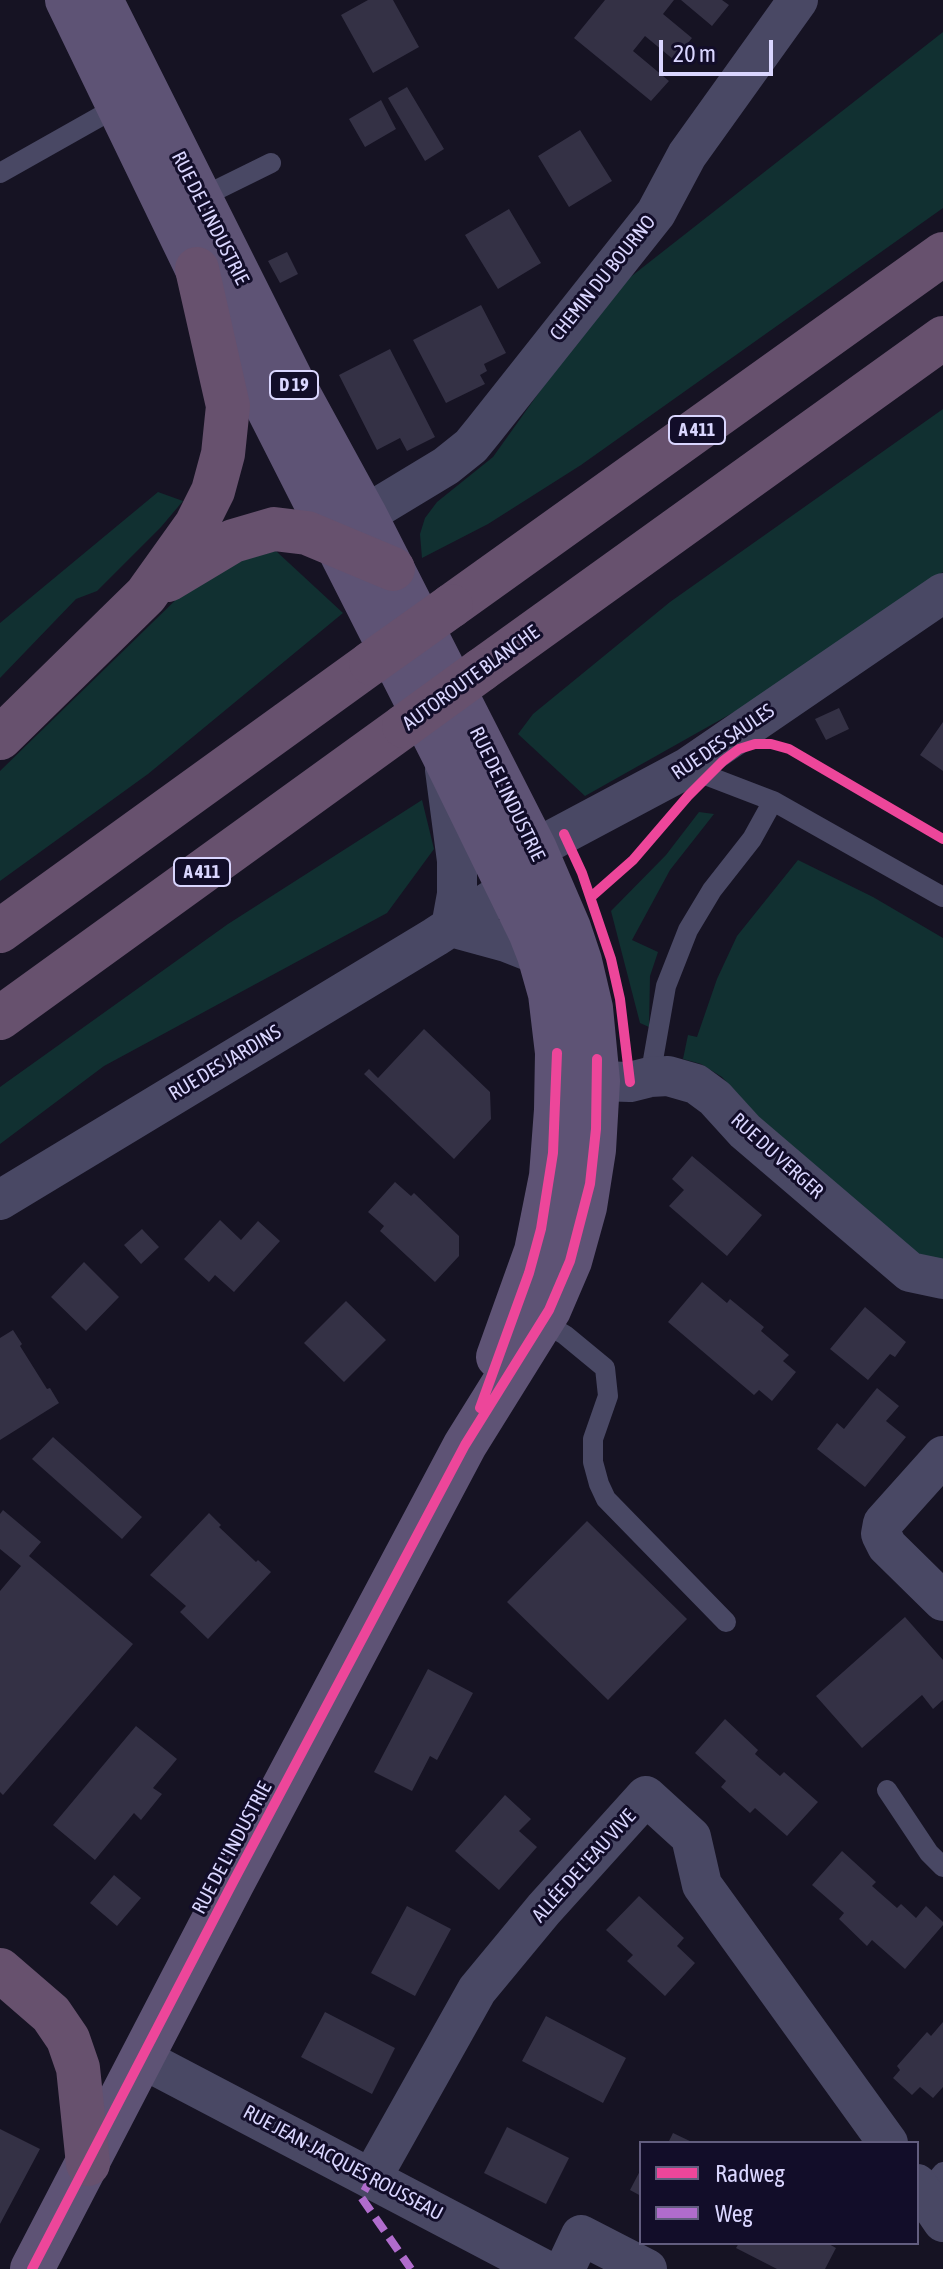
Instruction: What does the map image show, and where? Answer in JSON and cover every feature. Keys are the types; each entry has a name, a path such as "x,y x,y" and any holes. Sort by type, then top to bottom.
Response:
{"highway":[{"name":"A 411","path":"0,931 943,254"},
{"path":"0,738 146,595 182,546 205,507 215,482 225,439 228,406 197,269"},
{"name":"AUTOROUTE BLANCHE","path":"0,1018 943,338"},
{"path":"146,595 216,549 262,531 351,531 393,569"},
{"path":"0,1970 51,2014 68,2039 78,2068 88,2164"}],"main road":[{"name":"RUE DE L'INDUSTRIE","path":"67,0 197,269 351,531"},
{"name":"RUE DE L'INDUSTRIE","path":"32,2269 465,1445 530,1315 567,1270 581,1226 592,1167 626,1080 591,1008 569,928 443,754 295,387 101,0"},
{"name":"RUE DE L'INDUSTRIE","path":"393,569 529,869 539,955 550,994 557,1053 551,1176 536,1251 530,1315"}],"street":[{"name":"CHEMIN DU BOURNO","path":"351,531 471,446 656,213 687,155 798,0"},
{"name":"RUE DES SAULES","path":"529,869 687,768 943,593"},
{"path":"443,754 457,861 457,894 451,927 539,955"},
{"name":"RUE DES JARDINS","path":"0,1200 451,927 529,869"},
{"path":"557,1053 626,1080"},
{"name":"RUE DU VERGER","path":"626,1080 677,1078 706,1091 745,1131 927,1276 943,1300"},
{"path":"943,1456 883,1523 881,1534 887,1546 943,1601"},
{"name":"ALLÉE DE L'EAU VIVE","path":"372,2177 477,1990 544,1909 646,1796 691,1837 702,1885 887,2141"},
{"name":"RUE JEAN-JACQUES ROUSSEAU","path":"143,2059 543,2269"},
{"path":"565,2269 581,2235 647,2269"}],"lane":[{"path":"0,173 117,107"},
{"path":"200,198 271,163"},
{"path":"687,768 773,801 943,897"},
{"path":"626,1080 688,930 712,890 752,839 773,801"},
{"path":"530,1315 565,1335 605,1368 608,1396 593,1439 593,1462 606,1499 726,1622"},
{"path":"887,1790 913,1832 943,1867"}],"green space":[{"path":"943,32 943,208 581,465 488,524 422,558 420,534 425,518 437,502 493,457 610,293"},
{"path":"943,409 943,572 759,698 585,796 518,734 533,714 670,602"},
{"path":"158,492 183,501 97,591 76,599 0,678 0,623"},
{"path":"276,551 343,613 148,774 0,881 0,771 191,585 247,556"},
{"path":"422,800 434,849 387,913 104,1066 0,1144 0,1087 228,924"},
{"path":"699,812 714,814 670,870 632,940 658,952 650,976 649,1027 640,1023 611,911 666,855"},
{"path":"798,860 873,897 943,938 943,1264 918,1255 784,1145 722,1077 701,1064 683,1059 688,1035 697,1037 717,979 737,936"}],"building":[{"path":"368,0 393,0 419,47 373,73 341,15"},
{"path":"605,0 674,0 663,14 692,38 674,60 645,36 633,51 669,81 651,101 574,38"},
{"path":"681,0 722,0 729,5 712,26"},
{"path":"407,87 444,149 425,161 388,98"},
{"path":"381,100 396,129 365,147 349,119"},
{"path":"580,130 612,181 569,207 538,156"},
{"path":"509,209 541,263 498,289 465,235"},
{"path":"287,252 298,274 280,283 268,261"},
{"path":"481,305 506,353 484,364 487,371 480,375 485,384 446,403 413,340"},
{"path":"390,349 435,437 407,451 400,438 377,450 339,375"},
{"path":"839,708 849,729 826,740 815,719"},
{"path":"943,722 943,771 920,755"},
{"path":"424,1029 490,1092 491,1119 454,1159 364,1074 369,1069 378,1078"},
{"path":"692,1156 762,1215 727,1256 669,1206 684,1190 672,1179"},
{"path":"395,1182 411,1196 414,1193 459,1236 459,1256 435,1282 380,1231 384,1226 368,1212"},
{"path":"220,1220 241,1240 258,1221 280,1241 234,1292 215,1275 209,1282 184,1259"},
{"path":"142,1229 159,1247 141,1264 124,1245"},
{"path":"84,1262 119,1297 86,1331 51,1297"},
{"path":"702,1282 727,1303 730,1299 764,1327 761,1331 789,1355 783,1361 796,1372 772,1401 759,1390 754,1395 668,1322"},
{"path":"346,1301 386,1340 344,1382 304,1343"},
{"path":"865,1307 906,1342 895,1357 890,1354 868,1380 830,1349"},
{"path":"13,1330 47,1389 50,1388 59,1403 0,1440 0,1338"},
{"path":"877,1388 899,1406 886,1421 906,1437 865,1487 817,1449 837,1423 844,1429"},
{"path":"53,1437 142,1517 122,1539 32,1459"},
{"path":"3,1510 41,1542 29,1556 133,1644 3,1795 0,1792 0,1591 21,1566 0,1549 0,1514"},
{"path":"209,1513 221,1525 219,1527 271,1572 208,1639 180,1612 186,1606 150,1575"},
{"path":"587,1521 687,1619 608,1700 507,1602"},
{"path":"905,1617 943,1660 943,1700 933,1709 922,1695 862,1748 816,1696"},
{"path":"428,1669 473,1693 437,1760 430,1756 412,1791 374,1772"},
{"path":"725,1719 758,1750 755,1754 780,1776 784,1772 818,1802 787,1836 755,1808 750,1813 721,1787 726,1781 695,1753"},
{"path":"136,1726 177,1759 153,1788 162,1794 141,1820 134,1813 95,1860 53,1825"},
{"path":"505,1795 531,1819 519,1831 537,1847 499,1890 455,1851"},
{"path":"842,1851 876,1882 872,1886 897,1908 901,1904 916,1918 926,1906 943,1922 905,1969 872,1940 867,1946 839,1919 844,1913 812,1885"},
{"path":"114,1875 141,1898 117,1926 90,1903"},
{"path":"639,1896 684,1938 677,1946 695,1963 665,1996 627,1961 633,1955 606,1930"},
{"path":"407,1906 451,1929 415,1996 371,1973"},
{"path":"325,2012 395,2048 372,2094 301,2057"},
{"path":"546,2016 626,2058 603,2103 522,2061"},
{"path":"943,2022 943,2087 933,2098 920,2087 912,2095 893,2078 900,2070 897,2066 927,2032 931,2036"},
{"path":"507,2127 569,2158 546,2204 484,2173"},
{"path":"0,2129 40,2149 0,2224"},
{"path":"673,2133 690,2141 669,2141"},
{"path":"639,2173 639,2195 630,2190"},
{"path":"738,2245 831,2245 836,2248 825,2269 777,2269 736,2248"}],"marked path":[{"path":"372,2177 361,2197 411,2269"}],"cycle path":[{"path":"591,897 633,860 723,761 739,749 755,744 789,749 943,839"},
{"path":"564,834 582,873 611,959 620,999 630,1082"},
{"path":"480,1408 529,1273 541,1229 553,1153 557,1053"},
{"path":"32,2269 465,1445 549,1310 570,1261 590,1184 596,1129 597,1059"}]}
